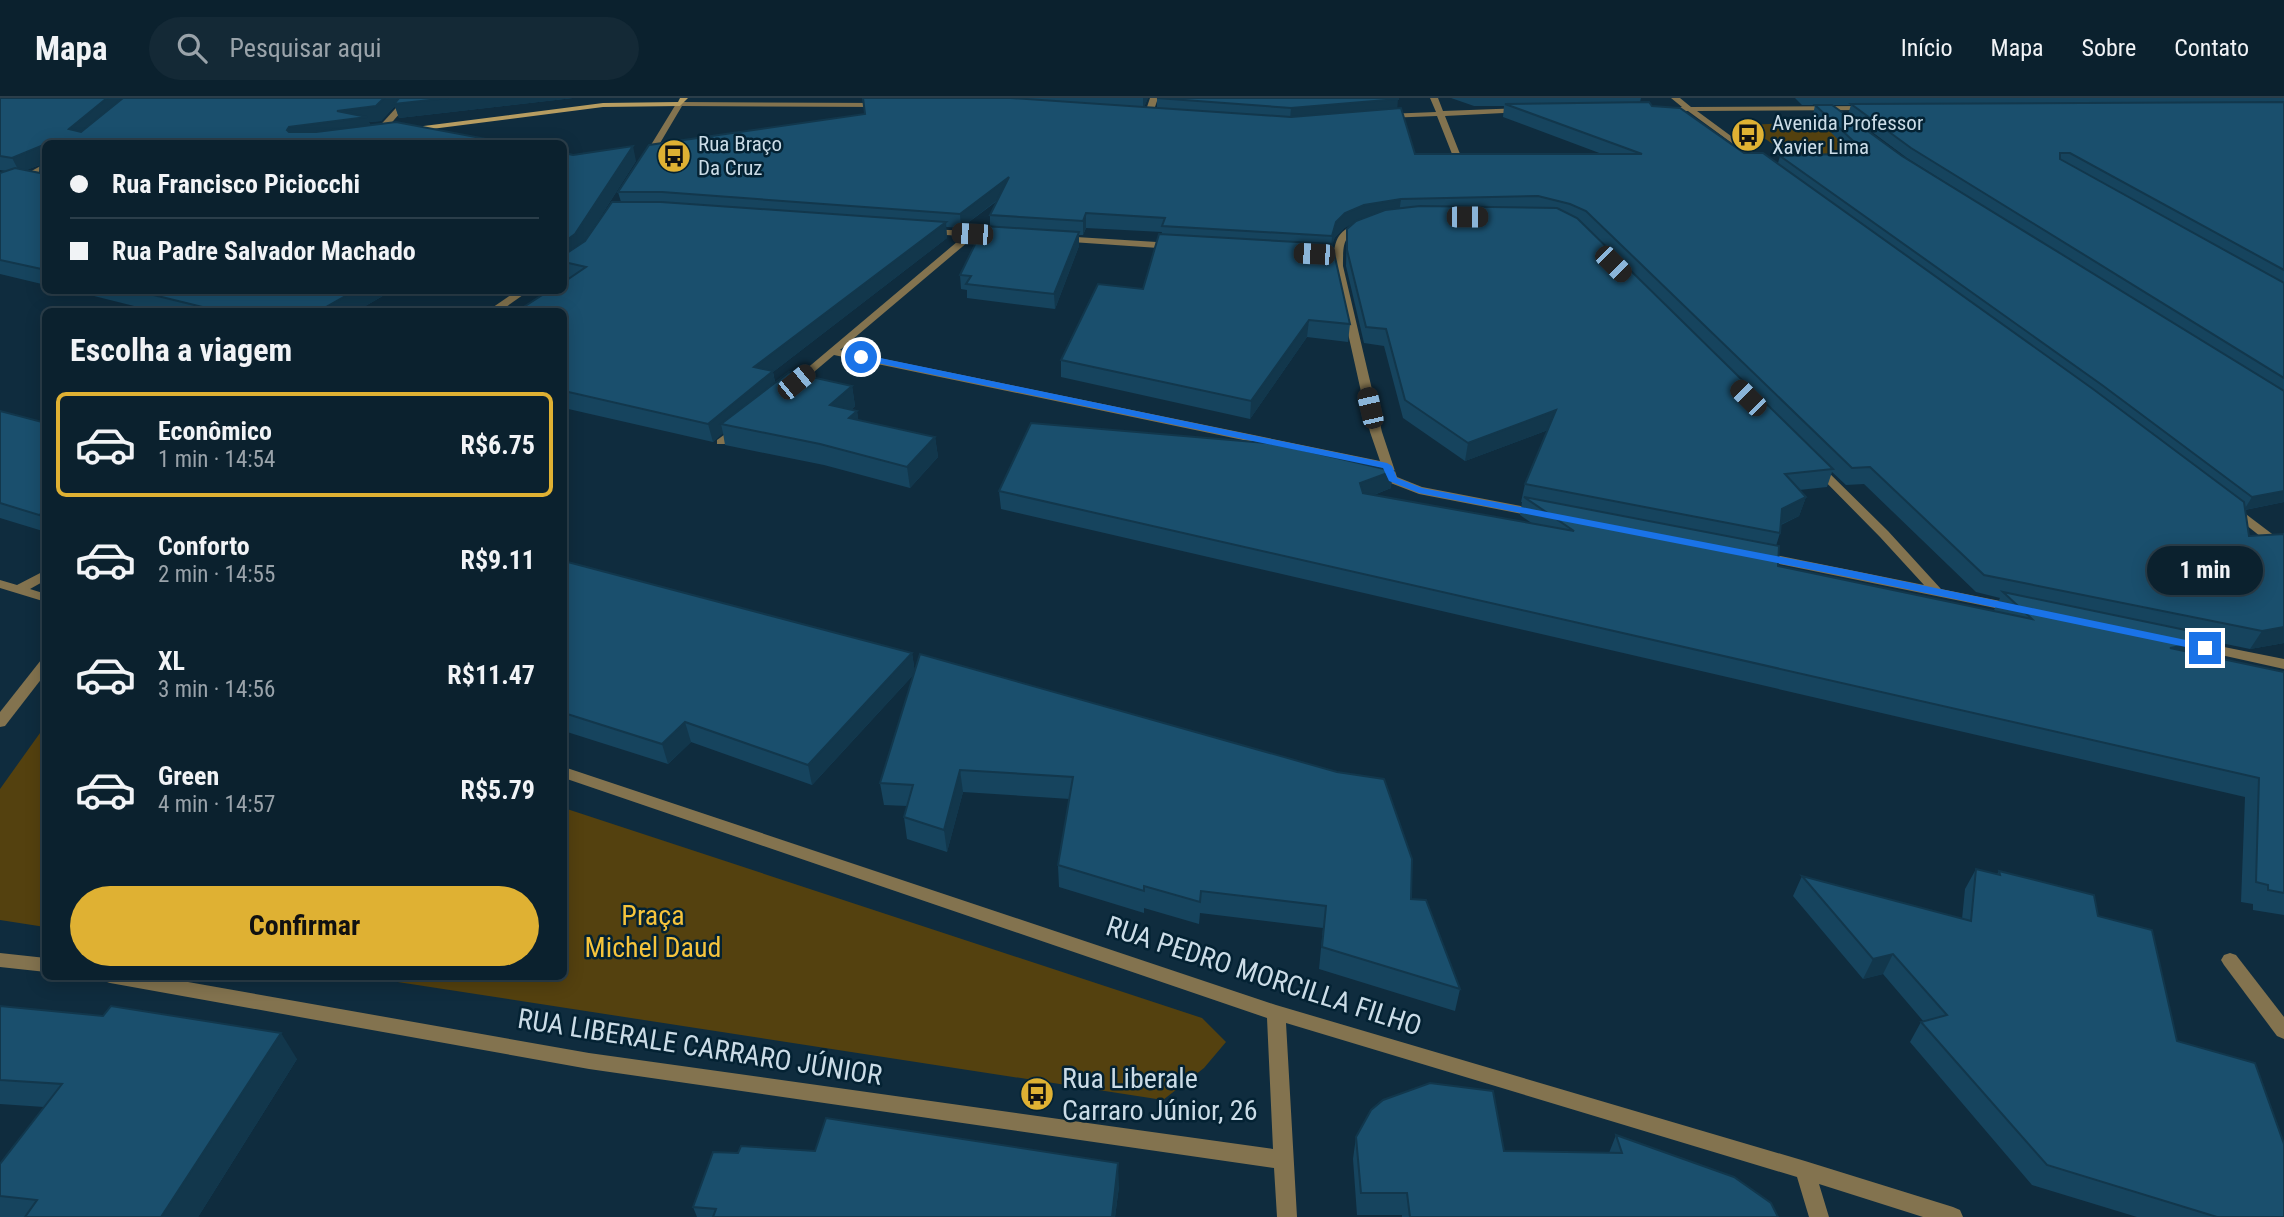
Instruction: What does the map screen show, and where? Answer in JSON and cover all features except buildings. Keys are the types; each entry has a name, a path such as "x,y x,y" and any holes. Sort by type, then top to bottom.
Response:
{"street":[{"path":"378,134 409,98"},
{"path":"1148,116 1154,98"},
{"path":"1434,98 1458,159"},
{"path":"1675,98 1770,169"},
{"path":"642,166 682,101"},
{"path":"365,135 603,105 682,101 887,104"},
{"path":"1830,108 1845,120"},
{"path":"1646,110 1882,108"},
{"path":"1376,117 1537,110"},
{"path":"1135,115 1160,117"},
{"path":"21,178 42,167"},
{"path":"10,179 42,175"},
{"path":"21,178 33,181"},
{"path":"1373,221 1346,232 1338,241 1338,266 1376,432 1392,479 1419,490 1549,516"},
{"path":"916,231 1010,236"},
{"path":"782,393 972,234"},
{"path":"1049,238 1180,246"},
{"path":"1325,255 1339,256"},
{"path":"497,308 520,294"},
{"path":"834,352 1387,466"},
{"path":"721,442 752,417"},
{"path":"1806,457 1884,534 1936,592"},
{"path":"2218,496 2284,549"},
{"path":"1740,552 2035,612"},
{"path":"18,590 42,576"},
{"path":"0,584 42,597"},
{"path":"2179,642 2284,664"},
{"path":"0,722 42,668"},
{"name":"RUA PEDRO MORCILLA FILHO","path":"567,773 1276,1013 1805,1170 1953,1217"},
{"path":"0,960 42,965"},
{"path":"2230,960 2284,1031"},
{"name":"RUA LIBERALE CARRARO JÚNIOR","path":"133,980 589,1061 1284,1160"},
{"path":"1276,1013 1287,1217"},
{"path":"1805,1170 1819,1217"}],"green space":[{"path":"1820,122 1874,158 1795,160 1746,125"},
{"path":"42,730 42,927 0,920 0,789"},
{"name":"Praça Michel Daud","path":"567,809 1202,1018 1226,1042 1204,1068 1163,1100 384,980 567,980"}],"place":[{"name":"Avenida Professor Xavier Lima","path":"1748,135"},
{"name":"Rua Braço Da Cruz","path":"674,156"},
{"name":"Rua Liberale Carraro Júnior, 26","path":"1037,1094"}],"route":[{"path":"861,357 1387,466 1392,479 1419,490 1849,573 2205,648"}]}
